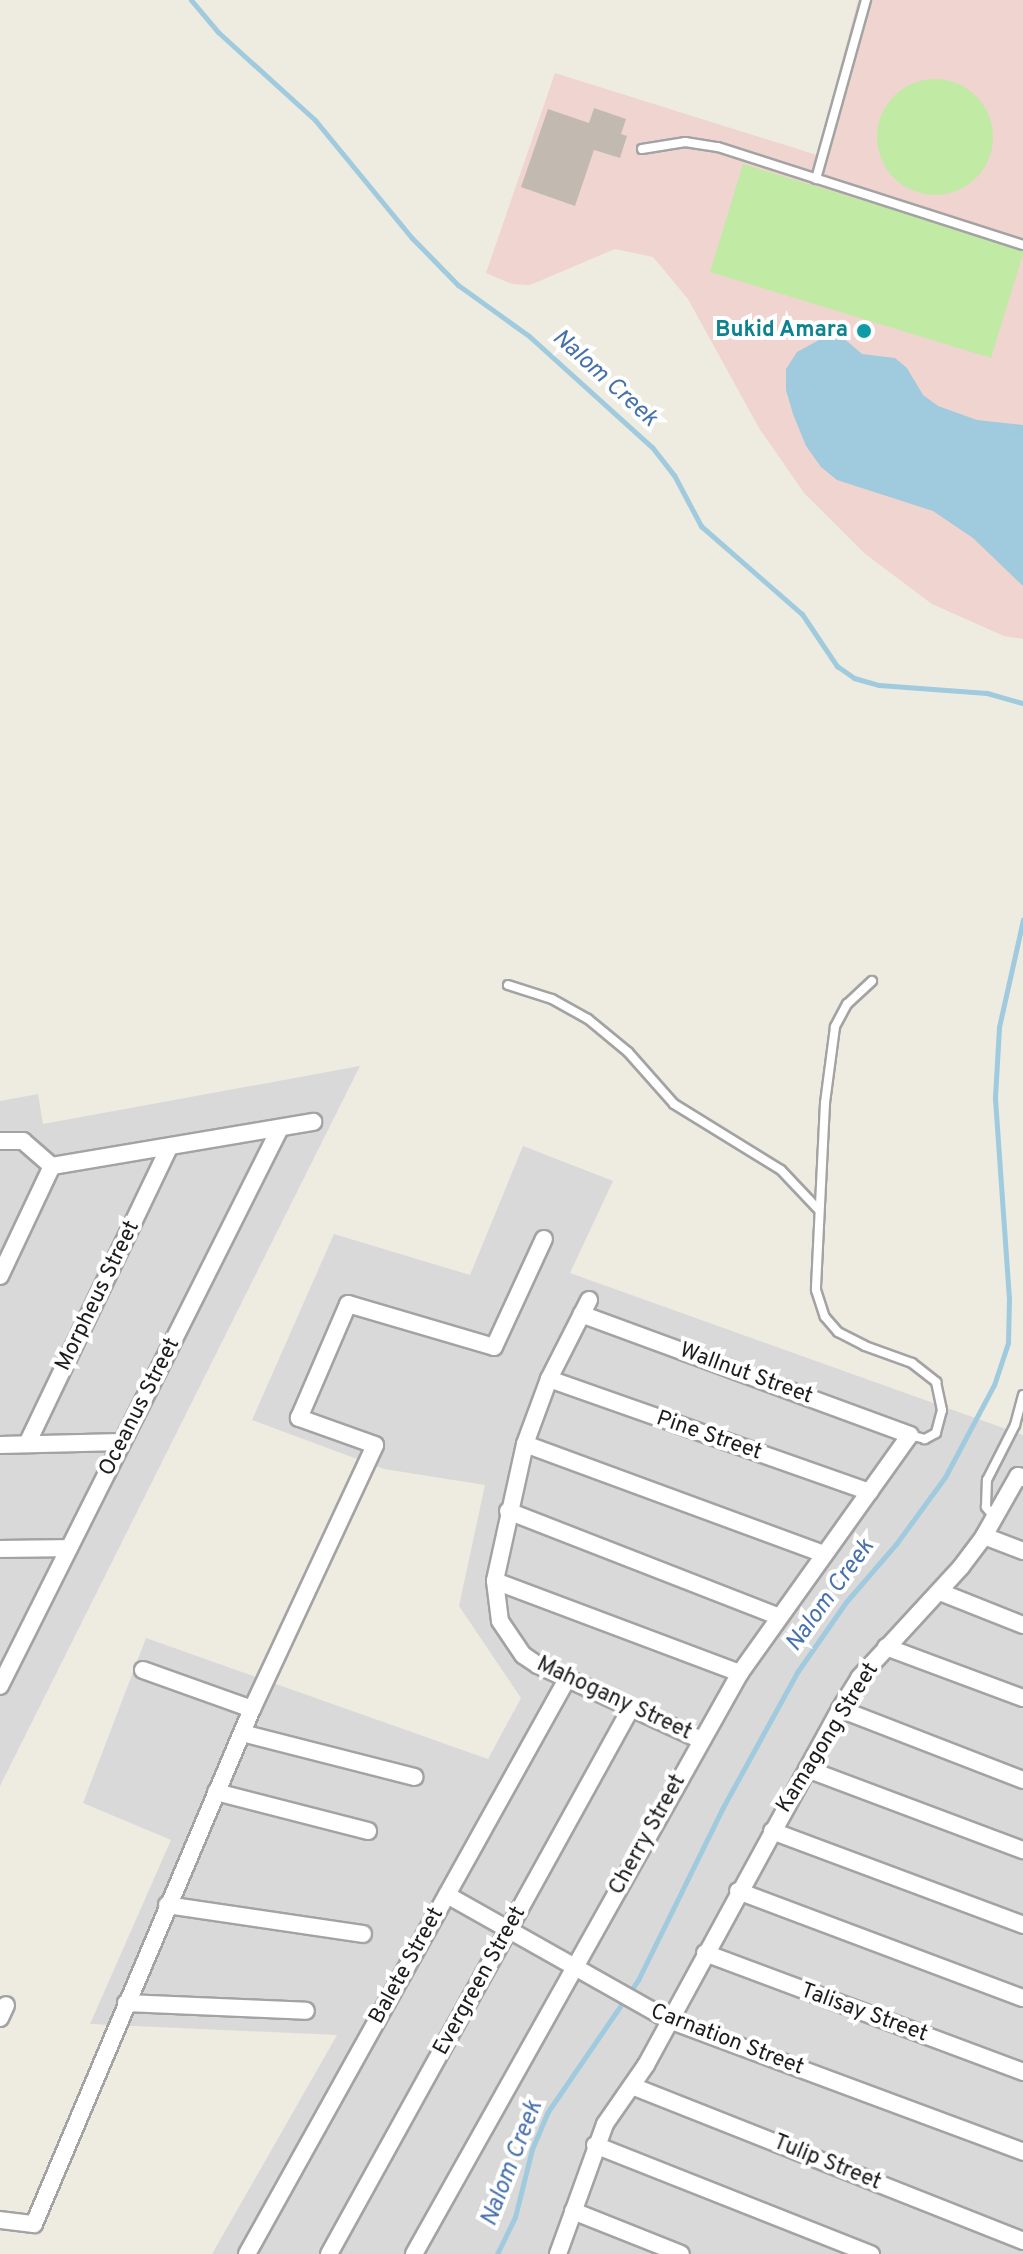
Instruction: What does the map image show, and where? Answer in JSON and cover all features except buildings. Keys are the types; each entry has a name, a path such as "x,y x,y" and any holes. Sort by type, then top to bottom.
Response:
{"street":[{"path":"0,1141 23,1141 52,1166 313,1122"},
{"name":"Oceanus Street","path":"0,1686 280,1128"},
{"name":"Morpheus Street","path":"27,1444 169,1147"},
{"path":"0,1276 5,1254 52,1166"},
{"path":"0,2220 34,2224 252,1709 375,1445 299,1418 348,1304 494,1347 544,1239"},
{"name":"Wallnut Street","path":"585,1307 910,1435"},
{"name":"Mahogany Street","path":"585,1307 549,1379 525,1444 495,1581 500,1621 510,1640 538,1665 701,1740"},
{"name":"Pine Street","path":"549,1379 870,1492"},
{"name":"Cherry Street","path":"414,2254 740,1673 910,1435"},
{"path":"0,1445 122,1442"},
{"path":"525,1444 824,1554"},
{"name":"Kamagong Street","path":"558,2254 605,2124 632,2086 840,1709 859,1678 940,1592 984,1536 1020,1477"},
{"path":"508,1511 778,1616"},
{"path":"984,1536 1023,1551"},
{"path":"0,1549 69,1548"},
{"path":"495,1581 740,1673"},
{"path":"940,1592 1023,1625"},
{"path":"886,1647 1023,1698"},
{"path":"143,1670 252,1709"},
{"name":"Balete Street","path":"247,2254 567,1679"},
{"name":"Evergreen Street","path":"329,2254 631,1708"},
{"path":"840,1709 1023,1780"},
{"path":"242,1733 414,1777"},
{"path":"807,1769 1023,1850"},
{"path":"216,1792 368,1831"},
{"path":"772,1831 1023,1925"},
{"path":"738,1891 1023,1998"},
{"name":"Carnation Street","path":"447,1895 669,2020 1023,2152"},
{"path":"167,1905 363,1934"},
{"name":"Talisay Street","path":"705,1953 1023,2072"},
{"path":"126,2003 306,2011"},
{"name":"Tulip Street","path":"632,2086 1023,2241"},
{"path":"595,2145 871,2254"},
{"path":"573,2211 681,2254"}],"lane":[{"path":"816,179 866,0"},
{"path":"642,149 667,143 701,143 1023,245"},
{"path":"872,981 847,1004 835,1027 825,1103 816,1290 825,1317 838,1332 865,1346 912,1363 936,1382 942,1410 936,1433 925,1439 910,1435"},
{"path":"508,985 552,999 588,1019 628,1052 674,1104 781,1170 818,1210"},
{"path":"994,1518 986,1507 987,1480 1015,1425 1023,1395"}],"shaded area":[{"name":"Bukid Amara","path":"858,0 1023,0 1023,639 1004,636 932,604 864,553 804,493 759,428 688,299 653,257 615,249 530,285 512,284 486,273 555,73 817,155"},
{"path":"360,1066 0,1786 0,1101 38,1094 43,1124"},
{"path":"523,1146 613,1181 570,1273 1023,1435 1023,2254 212,2254 337,2035 90,2024 171,1840 83,1803 146,1638 488,1759 521,1698 459,1606 485,1485 384,1469 252,1420 334,1234 470,1275"}],"green space":[{"path":"935,79 957,84 976,96 988,115 993,137 988,159 976,178 957,190 935,195 913,190 894,178 882,159 877,137 882,115 894,96 913,84"},
{"path":"743,164 1023,250 991,358 710,272"}],"water":[{"path":"828,335 841,336 862,354 895,358 907,368 923,395 938,406 977,420 1023,425 1023,586 973,538 933,511 837,480 821,467 806,446 793,414 786,390 786,369 797,352"}],"waterway":[{"name":"Nalom Creek","path":"191,0 218,32 315,120 412,238 458,285 529,336 652,447 674,475 701,526 802,614 837,666 854,678 879,685 987,693 1023,703"},
{"name":"Nalom Creek","path":"497,2254 515,2217 532,2149 547,2113 638,1980 722,1809 798,1671 846,1602 896,1544 945,1477 994,1385 1008,1343 1009,1299 995,1097 999,1027 1023,920"}],"place":[{"name":"Bukid Amara","path":"864,331"}]}
